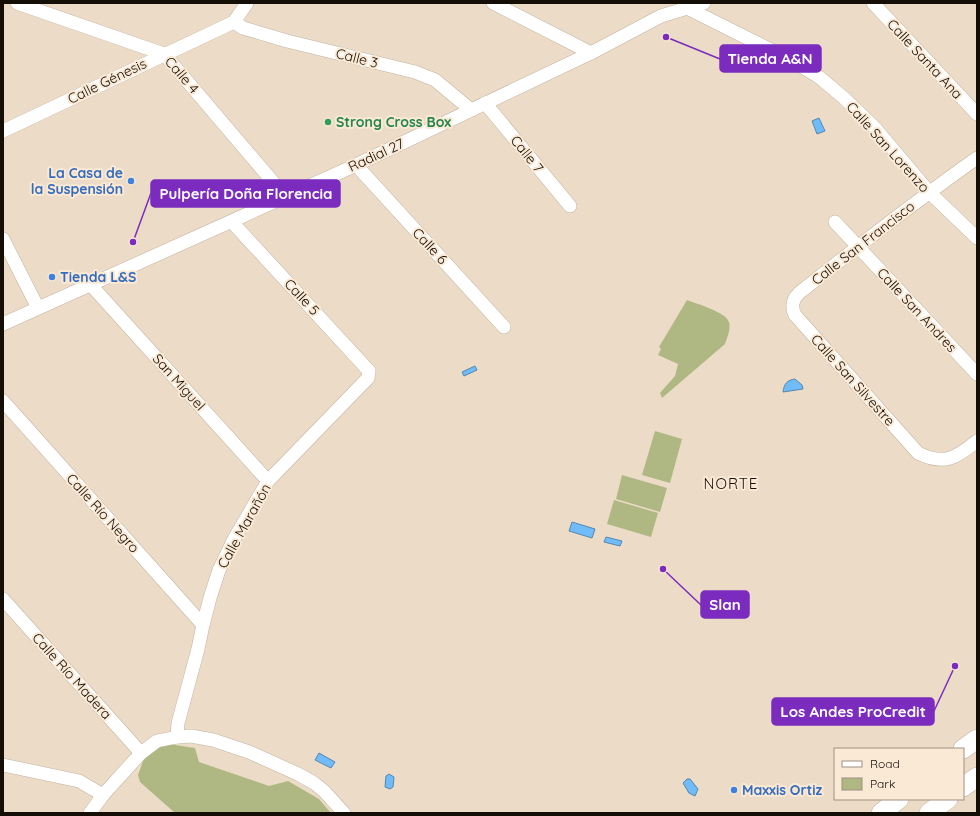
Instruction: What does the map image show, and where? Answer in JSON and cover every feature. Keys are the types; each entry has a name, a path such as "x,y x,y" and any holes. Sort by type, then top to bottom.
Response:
{"highway":[{"path":"964,749 977,739"},
{"path":"964,786 977,777"},
{"path":"881,813 898,800"},
{"path":"929,813 947,800"}],"street":[{"name":"Calle 4","path":"17,3 164,54 285,196"},
{"path":"234,22 246,3"},
{"path":"493,3 591,53"},
{"name":"Radial 27","path":"3,324 356,165 591,53 662,16 684,6 704,3"},
{"name":"Calle Santa Ana","path":"873,3 977,114"},
{"name":"Calle San Lorenzo","path":"684,6 791,60 819,77 844,98 875,128 929,192 977,238"},
{"name":"Calle Génesis","path":"3,131 234,22"},
{"name":"Calle 3","path":"234,22 243,28 287,41 415,72 435,80 472,110"},
{"name":"Calle 7","path":"485,103 570,206"},
{"name":"Calle San Francisco","path":"792,304 799,293 857,247 929,192 977,158"},
{"name":"Calle 6","path":"356,165 504,327"},
{"name":"Calle 5","path":"232,222 369,371 369,374"},
{"name":"Calle San Andres","path":"835,222 977,374"},
{"path":"3,238 38,308"},
{"name":"San Miguel","path":"90,284 268,481"},
{"name":"Calle San Silvestre","path":"792,304 795,315 918,453 930,459 940,460 954,457 977,441"},
{"name":"Calle Marañón","path":"177,736 178,723 203,625 217,577 234,539 268,481 368,378 369,374"},
{"name":"Calle Río Negro","path":"3,401 203,625"},
{"name":"Calle Río Madera","path":"3,599 141,753"},
{"path":"90,813 103,795 141,753 157,741 177,736 191,736 213,740 249,752 298,774 314,783 324,791 344,813"},
{"path":"3,765 79,781 103,795"}],"green space":[{"path":"687,300 723,315 727,318 730,328 725,344 662,398 660,393 675,376 678,364 658,355 661,349 659,347"},
{"path":"655,431 682,439 670,483 642,475"},
{"path":"622,475 667,488 660,512 616,499"},
{"path":"614,500 658,513 651,537 607,524"},
{"path":"168,744 195,748 199,762 269,786 288,781 319,799 331,813 175,813 140,782 138,775 143,761 151,748"}],"water":[{"path":"819,118 825,131 817,134 812,121"},
{"path":"475,366 477,370 464,376 462,372"},
{"path":"795,379 802,385 803,389 783,392 786,383"},
{"path":"572,522 595,529 592,538 569,531"},
{"path":"606,537 622,541 620,546 604,542"},
{"path":"319,753 335,762 331,768 315,760"},
{"path":"389,774 394,777 393,787 390,789 385,787 386,776"},
{"path":"687,779 690,779 698,789 695,796 689,793 683,783"}],"place":[{"name":"Tienda A&N","path":"666,37"},
{"name":"Strong Cross Box","path":"328,122"},
{"name":"La Casa de la Suspensión","path":"131,181"},
{"name":"Pulpería Doña Florencia","path":"133,242"},
{"name":"Tienda L&S","path":"52,277"},
{"name":"Slan","path":"663,569"},
{"name":"Los Andes ProCredit","path":"955,666"},
{"name":"Maxxis Ortiz","path":"734,790"}],"district":[{"name":"NORTE","path":"731,484"}]}
